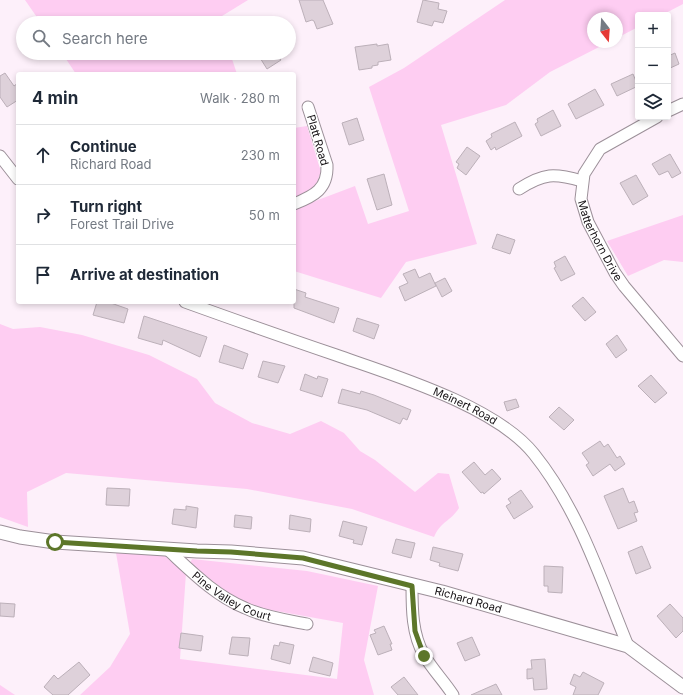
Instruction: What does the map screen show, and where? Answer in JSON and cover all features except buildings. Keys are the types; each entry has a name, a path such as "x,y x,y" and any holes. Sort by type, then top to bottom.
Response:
{"street":[{"path":"671,110 683,104"},
{"name":"Platt Road","path":"296,203 307,199 318,191 324,184 327,175 327,166 308,107"},
{"name":"Matterhorn Drive","path":"652,120 600,149 587,167 582,181 581,198 584,213 609,263 624,286 683,356"},
{"path":"0,156 16,176"},
{"path":"519,189 542,176 564,176 582,181"},
{"name":"Meinert Road","path":"191,304 391,375 444,396 485,415 516,436 537,458 574,515 628,646"},
{"name":"Richard Road","path":"0,532 20,537 55,542 303,558 412,586 442,592 628,646 683,687"},
{"name":"Pine Valley Court","path":"167,549 219,594 245,609 272,617 308,624"},
{"path":"412,586 412,613 418,643 424,656 453,695"}],"shaded area":[{"path":"25,0 248,0 222,16 36,16"},
{"path":"505,0 683,0 683,4 668,12 635,12 635,29 623,35 623,12 587,12 587,48 597,48 550,72 506,105 441,125 477,244 406,262 381,298 296,272 296,208 355,186 368,224 409,211 369,87 404,68"},
{"path":"67,60 232,60 236,72 75,72"},
{"path":"307,126 321,172 315,187 296,201 296,128"},
{"path":"683,215 683,262 664,260 628,276 607,241"},
{"path":"0,324 13,329 40,327 82,335 149,355 197,379 215,403 252,423 290,434 321,421 344,433 360,451 375,460 415,492 438,473 449,474 459,508 456,513 443,524 434,537 352,509 247,489 66,473 27,492 28,527 0,517"},
{"path":"116,553 162,554 186,573 180,659 337,679 343,623 248,606 224,590 190,563 192,559 307,571 378,586 364,660 374,695 80,695 110,667 130,634"},
{"path":"0,685 15,695 0,695"}],"route":[{"path":"55,542 231,552 303,558 412,586 412,613 415,631 418,643 424,656"}]}
